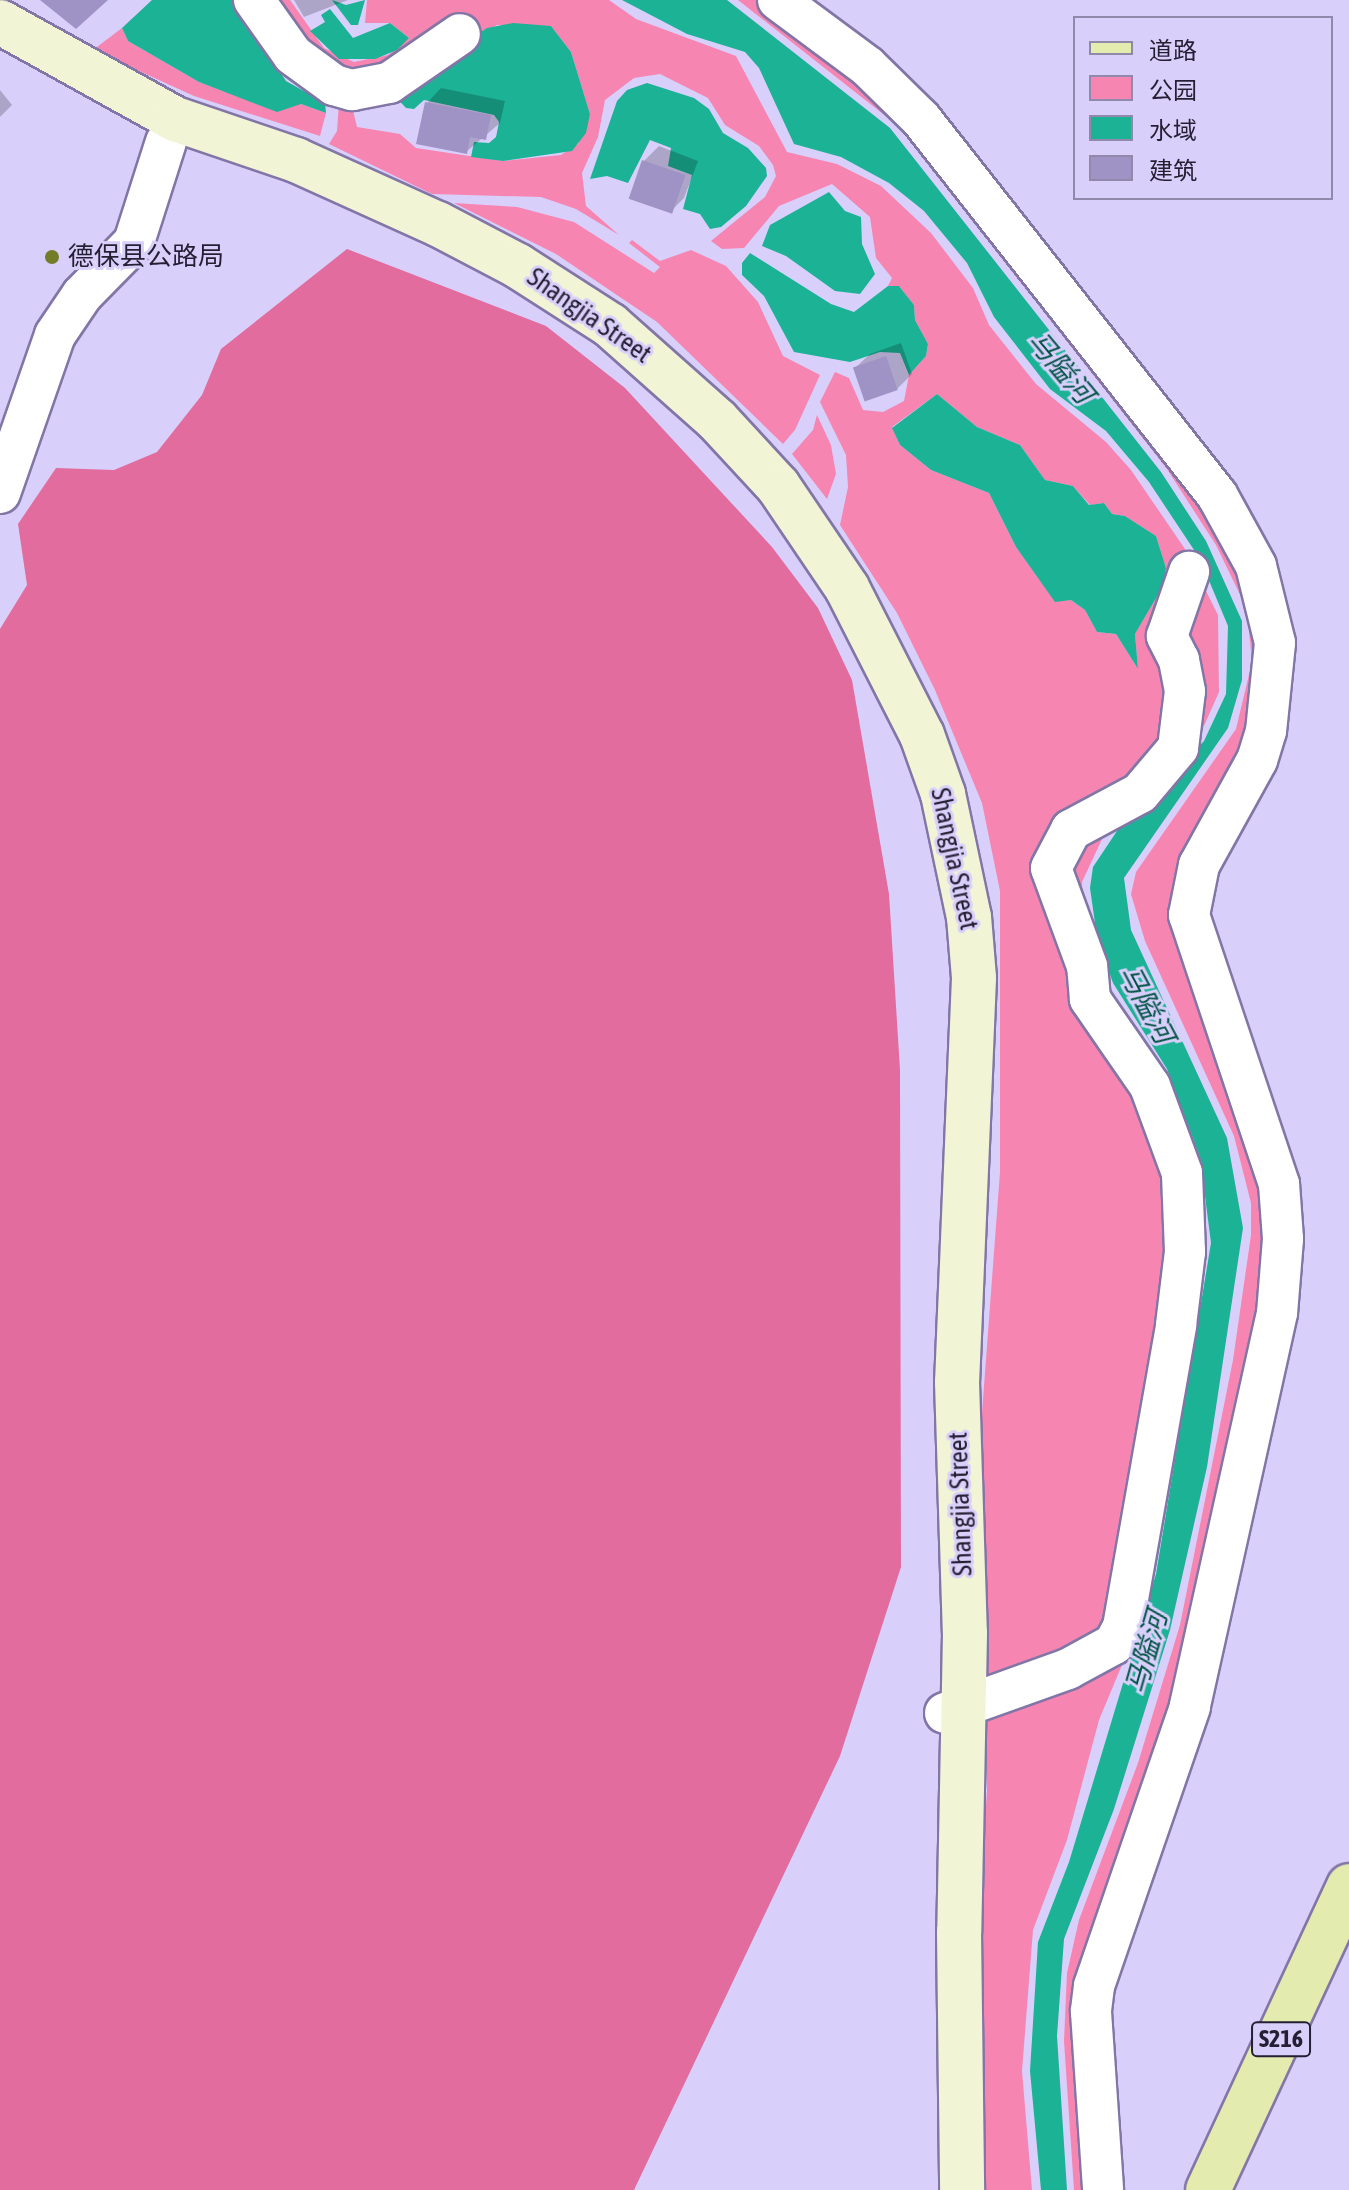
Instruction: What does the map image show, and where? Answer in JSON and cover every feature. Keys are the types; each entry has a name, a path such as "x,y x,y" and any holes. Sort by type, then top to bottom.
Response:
{"main road":[{"name":"S216","path":"1208,2190 1349,1886"},
{"name":"S216","path":"1230,2190 1349,1943"}],"street":[{"path":"254,0 293,55 334,85 352,90 389,83 460,34"},
{"path":"778,0 867,66 921,119 1217,495 1256,566 1275,643 1266,731 1257,760 1199,865 1189,915 1279,1184 1283,1239 1277,1313 1193,1695 1094,1986 1091,2012 1103,2190"},
{"name":"Shangjia Street","path":"0,22 175,119 232,135 374,192 567,295 666,371 778,486 861,611 928,750 969,917 974,978 973,1075 957,1382 954,1711 942,2190"},
{"name":"Shangjia Street","path":"0,43 166,142 224,159 358,213 505,281 596,338 653,387 762,498 852,632 924,799 952,919 955,1075 940,1381 954,1711 962,2190"},
{"path":"0,493 55,335 82,295 134,242 166,142"},
{"path":"954,1711 1096,1655 1114,1644 1123,1627 1176,1325 1185,1252 1182,1173 1150,1086 1090,999 1087,966 1051,868 1071,830 1140,793 1178,748 1185,691 1179,660 1167,636 1189,572"}],"green space":[{"path":"266,0 290,0 324,48 354,62 388,55 409,38 390,23 365,23 367,0 609,0 636,19 736,56 787,152 837,164 881,186 931,233 973,288 989,325 1036,384 1106,442 1131,470 1185,549 1218,615 1219,692 1196,744 1169,778 1103,837 1082,882 1083,914 1106,983 1154,1057 1192,1153 1204,1231 1144,1590 1127,1653 1099,1720 1067,1840 1033,1930 1022,2071 1032,2190 986,2190 977,1934 987,1791 986,1714 991,1706 1112,1651 1127,1632 1190,1256 1184,1158 1155,1087 1096,998 1093,969 1060,887 1058,864 1078,830 1149,790 1182,750 1190,696 1173,640 1193,586 1193,568 1185,573 1164,634 1182,697 1173,747 1139,788 1068,825 1048,862 1051,891 1083,967 1089,1006 1146,1088 1178,1176 1182,1251 1123,1614 1107,1644 988,1696 979,1453 1000,1172 1000,891 982,803 935,690 897,613 840,525 848,487 846,455 820,402 835,372 849,378 863,410 883,412 904,401 909,375 926,356 928,344 915,320 914,305 899,286 888,286 892,278 876,258 870,217 832,184 779,206 744,248 722,249 711,241 765,197 776,176 773,165 759,146 725,125 708,98 660,74 634,78 605,100 598,137 582,173 586,206 619,235 576,209 541,197 432,194 329,144 337,131 339,102 350,98 357,127 400,134 416,148 503,161 561,155 578,144 590,114 571,52 551,26 497,25 457,46 468,32 460,25 383,72 358,77 330,70 301,51","holes":["937,394 977,427 1020,445 1045,480 1073,486 1090,505 1104,503 1112,514 1125,516 1156,536 1166,568 1162,588 1135,634 1138,669 1116,634 1097,632 1085,610 1071,600 1055,601 1016,547 989,493 931,470 900,445 892,427"]},
{"path":"738,0 759,0 879,96 1186,475 1257,604 1257,716 1170,897 1210,1013 1271,1228 1231,1487 1124,1874 1094,2190 1074,2190 1064,2041 1067,1973 1079,1920 1138,1763 1180,1625 1233,1360 1251,1235 1251,1203 1234,1136 1145,941 1131,894 1136,872 1236,729 1252,662 1247,609 1216,545 1167,469 897,125"},
{"path":"122,28 128,41 199,82 266,107 301,104 326,113 320,136 194,96 93,50"},
{"path":"454,203 517,207 574,222 654,273 660,267 629,243 632,240 660,261 691,250 726,266 758,302 783,356 820,375 795,430 783,444 657,322 556,254"},
{"path":"817,415 831,445 836,474 827,499 792,454 813,430"}],"shaded area":[{"path":"347,249 546,326 625,388 772,547 818,608 852,680 889,894 900,1070 901,1567 840,1756 634,2190 0,2190 0,629 27,585 18,524 56,468 114,470 157,452 202,395 221,349"}],"water":[{"path":"152,0 232,0 286,81 325,103 326,113 301,104 277,112 199,82 128,41 122,28"},
{"path":"332,0 346,5 365,0 358,25 351,25"},
{"name":"马隘河","path":"622,0 727,0 890,128 1161,472 1206,541 1242,621 1242,680 1228,728 1124,878 1131,930 1227,1138 1243,1228 1207,1467 1170,1630 1114,1809 1064,1939 1057,2036 1067,2190 1041,2190 1030,2071 1038,1942 1069,1862 1156,1574 1211,1243 1200,1157 1167,1069 1113,983 1097,937 1090,888 1093,867 1117,831 1204,741 1226,694 1228,626 1200,559 1149,482 1106,431 1050,389 994,317 967,263 924,211 889,183 841,157 794,144 759,68 745,52 687,34"},
{"path":"330,9 353,38 390,23 409,38 397,50 375,59 339,59 310,31 325,22 321,15"},
{"path":"513,23 551,26 571,52 590,114 586,133 572,151 503,161 471,157 474,142 489,143 496,137 499,122 494,115 424,100 414,109 406,108 391,92 487,28"},
{"path":"647,83 694,98 709,109 723,133 748,148 766,168 767,176 746,206 721,227 710,229 700,214 683,209 692,175 668,166 671,148 650,140 628,183 607,176 590,179 617,101 627,90"},
{"path":"829,192 845,211 861,217 862,244 875,274 860,294 835,291 786,256 762,246 770,225"},
{"path":"750,253 831,304 854,312 888,286 899,286 914,305 915,320 928,344 926,356 909,375 900,353 880,352 850,362 794,352 764,296 742,275 742,263"},
{"path":"937,394 977,427 1020,445 1045,480 1073,486 1089,505 1104,503 1112,514 1125,516 1156,536 1166,568 1162,588 1135,634 1138,669 1116,634 1097,632 1085,610 1071,600 1055,602 1016,547 989,493 931,470 900,445 892,428"}],"building":[{"path":"40,0 108,0 76,29"},
{"path":"425,102 491,115 486,140 470,137 467,154 416,144"},
{"path":"642,160 685,175 672,214 629,199"},
{"path":"886,356 898,390 865,401 853,367"}],"place":[{"name":"德保县公路局","path":"52,257"}]}
